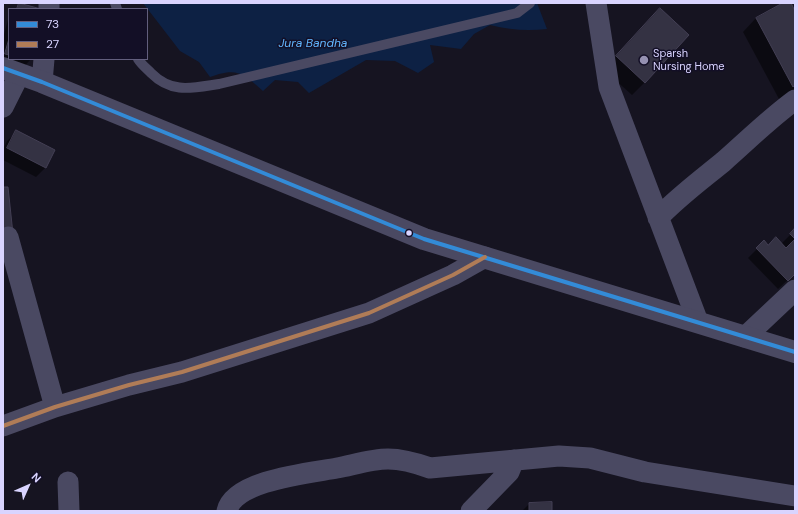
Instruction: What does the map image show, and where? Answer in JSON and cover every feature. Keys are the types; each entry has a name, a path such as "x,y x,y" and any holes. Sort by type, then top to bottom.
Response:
{"street":[{"path":"596,3 609,87 698,322"},
{"path":"42,82 44,60"},
{"path":"3,108 11,71 42,82 424,239 795,352"},
{"path":"658,218 678,197 723,162 777,113 795,100"},
{"path":"8,237 55,407"},
{"path":"3,426 55,407 129,385 182,372 370,313 453,275 485,257"},
{"path":"745,336 795,290"},
{"path":"227,511 228,504 241,493 283,476 387,459 412,462 430,468 559,456 590,458 645,472 795,496"},
{"path":"471,511 509,472 514,460"},
{"path":"68,482 69,511"}],"lane":[{"path":"139,60 157,79 169,86 192,88 219,84 517,13 530,3"}],"water":[{"name":"Jura Bandha","path":"143,3 537,3 547,29 518,30 490,25 474,34 461,49 430,45 434,62 418,73 395,61 366,60 309,93 298,82 275,80 263,91 245,76 233,72 227,72 210,77 199,62 180,51"}],"building":[{"path":"19,3 37,8 17,8"},
{"path":"783,3 791,3 795,11 795,85 793,87 756,18"},
{"path":"660,8 689,35 645,83 616,56"},
{"path":"8,43 8,55 5,54"},
{"path":"16,130 55,150 46,168 7,148"},
{"path":"3,187 8,187 13,234 3,235"},
{"path":"795,228 795,239 790,234"},
{"path":"776,237 786,248 795,239 795,274 788,281 756,248 764,240 768,245"},
{"path":"552,502 552,511 529,511 529,503"}],"transit line":[{"name":"73","path":"3,68 42,82 424,239 795,352"},
{"name":"27","path":"3,426 55,407 129,385 182,372 369,313 453,275 485,257"}],"place":[{"name":"Sparsh Nursing Home","path":"644,60"}]}
